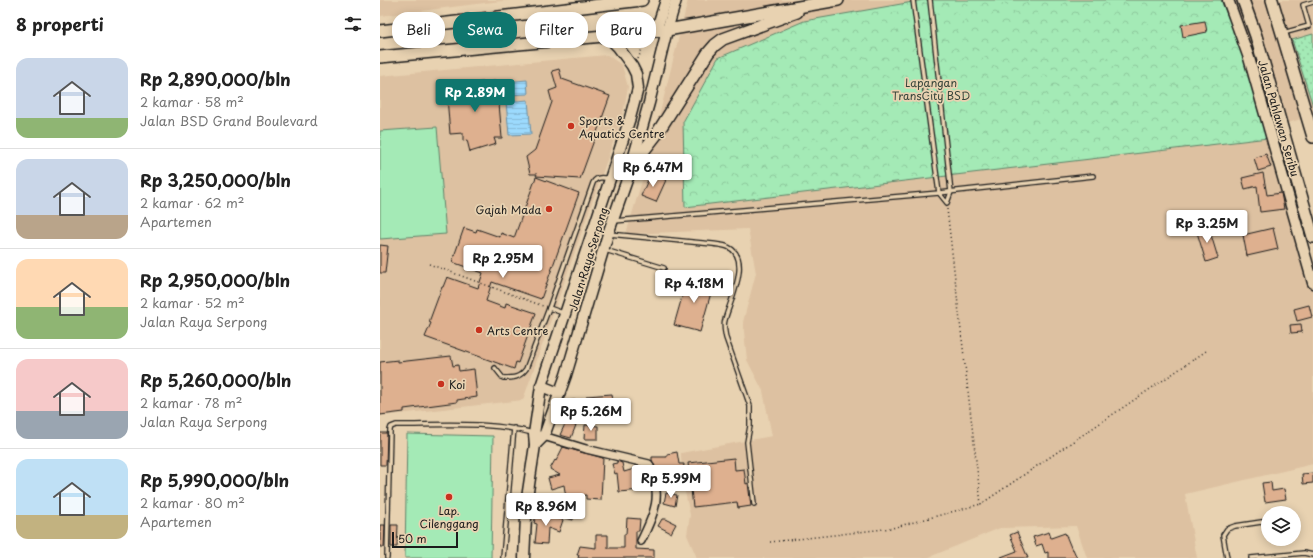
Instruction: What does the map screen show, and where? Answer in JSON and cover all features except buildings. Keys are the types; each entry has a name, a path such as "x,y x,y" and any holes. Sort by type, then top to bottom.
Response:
{"main road":[{"path":"380,31 642,0"},
{"name":"Jalan Raya Serpong","path":"524,558 528,498 535,445 559,393 612,221 628,177 649,103 666,0"},
{"path":"661,30 676,0"},
{"path":"1228,0 1249,58 1313,283"},
{"name":"Jalan Pahlawan Seribu","path":"1243,0 1256,36 1313,237"},
{"path":"1272,0 1313,137"},
{"path":"656,30 833,1"},
{"path":"628,177 642,153 656,135 708,53 715,45 723,39 833,1"},
{"path":"380,57 596,36"},
{"name":"Jalan Raya Serpong","path":"539,435 541,386 610,180 636,94 638,81 632,66 619,48"},
{"path":"541,386 559,393"}],"street":[{"path":"539,435 586,449 649,464 655,479 656,505 653,516 641,541"}],"lane":[{"path":"913,0 939,193 947,203"},
{"path":"930,0 951,192 947,203"},
{"path":"1282,33 1309,26 1304,5 1313,2"},
{"path":"612,221 951,192 1093,176"},
{"path":"495,368 503,378 520,376 526,369 594,180 600,178 610,180"},
{"path":"608,234 713,244 727,247 736,254 739,265 739,277 724,320 724,329 750,406 750,426 747,442 754,504"},
{"path":"604,250 664,268"},
{"path":"549,308 564,314"},
{"path":"387,558 391,427 396,425 483,425 514,428 539,435"},
{"path":"503,558 514,428"},
{"path":"1227,558 1223,535 1227,529 1235,526 1261,522"},
{"path":"1251,558 1277,557 1304,552 1313,555"}],"path":[{"path":"638,59 642,48"},
{"path":"947,203 981,504"},
{"path":"428,264 549,308"},
{"path":"770,542 892,528 981,504 1206,351"}],"shaded area":[{"path":"380,0 509,0 412,12 392,12 392,15 380,16"},
{"path":"688,0 1313,0 1313,115 1267,130 1313,283 1313,464 1185,494 1197,558 1087,558 1076,526 1000,528 927,558 697,558 687,535 690,515 682,478 681,453 772,436 763,391 747,360 743,322 756,273 748,229 626,234 648,161"},
{"path":"607,55 622,65 628,87 623,114 523,400 380,416 380,76"}],"green space":[{"name":"Lapangan TransCity BSD","path":"924,0 1221,0 1244,55 1268,138 685,207 683,122 718,58 804,21"},
{"path":"1313,34 1313,106 1292,40"},
{"path":"437,127 446,234 380,239 380,131"},
{"name":"Lap. Cilenggang","path":"407,434 493,436 491,558 405,558"}],"water":[{"path":"527,80 528,94 506,95 505,82"},
{"path":"528,100 531,134 509,135 506,102"}],"place":[{"name":"Sports & Aquatics Centre","path":"571,126"},
{"name":"Gajah Mada","path":"549,209"},
{"name":"Arts Centre","path":"479,330"},
{"name":"Koi","path":"441,384"},
{"name":"Lap. Cilenggang","path":"449,497"}]}
